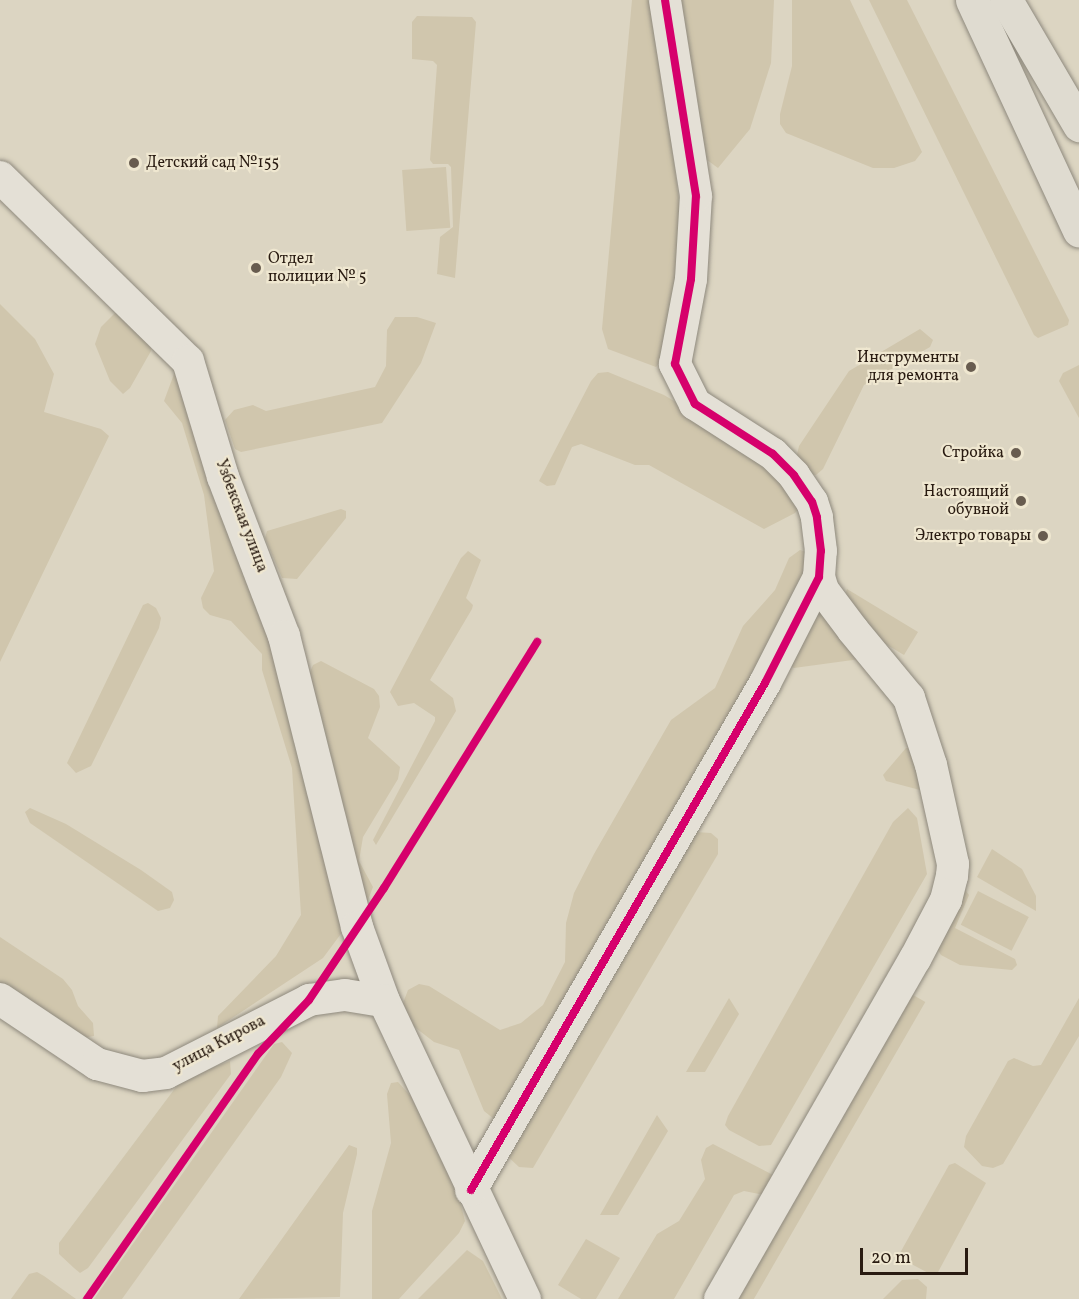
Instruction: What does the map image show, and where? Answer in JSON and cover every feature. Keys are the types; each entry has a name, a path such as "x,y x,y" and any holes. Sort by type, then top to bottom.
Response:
{"highway":[{"path":"972,0 1079,230"},
{"path":"1006,0 1073,113"}],"street":[{"path":"471,1190 765,683 819,577 821,551 815,509 794,475 773,454 695,404 675,364 690,279 696,196 665,0"},
{"name":"Узбекская улица","path":"0,177 188,361 223,477 284,636 316,750 357,927 384,1001 471,1190 525,1299"},
{"path":"720,1299 915,958 946,900 952,876 953,864 931,765 909,698 832,602 819,577"},
{"name":"улица Кирова","path":"0,999 97,1064 142,1076 166,1073 309,1000 345,995 384,1001"}],"shaded area":[{"path":"632,0 654,0 683,235 662,360 656,367 608,349 602,329"},
{"path":"680,0 774,0 771,63 750,129 718,168 703,157"},
{"path":"792,0 850,0 922,152 915,161 894,168 873,168 786,133 780,124 780,114 792,66"},
{"path":"869,0 907,0 1069,320 1068,325 1038,338 1034,335"},
{"path":"417,16 472,17 476,22 455,278 437,274 440,237 453,227 451,167 448,164 433,164 430,160 437,65 433,61 412,59 412,22"},
{"path":"446,167 450,228 406,231 402,170"},
{"path":"0,304 35,339 54,374 44,412 101,429 109,436 0,662"},
{"path":"115,313 121,314 150,342 151,351 130,388 123,394 110,381 95,344 101,327"},
{"path":"395,317 417,317 436,323 421,363 382,423 241,452 235,449 225,420 234,410 253,405 266,411 375,387 386,366 387,330"},
{"path":"920,329 933,340 930,347 864,385 823,469 816,475 808,474 796,459 799,446 849,371"},
{"path":"1079,365 1079,418 1059,381 1063,373"},
{"path":"177,366 260,593 346,927 323,958 217,1028 218,1016 276,956 301,915 292,768 262,670 262,654 231,621 210,615 203,608 201,598 214,571 204,495 182,423 164,401"},
{"path":"608,372 664,395 719,428 722,439 731,447 773,466 798,509 795,513 764,529 649,465 635,465 581,444 572,447 555,485 547,486 539,481 591,381 598,373"},
{"path":"341,509 346,511 346,518 297,579 282,578 265,538 267,531"},
{"path":"800,550 809,553 816,574 499,1123 484,1111 459,1050 434,1042 412,1025 403,1003 408,990 419,984 429,986 500,1030 521,1023 543,1005 565,962 566,923 574,893 594,854 671,720 715,688 743,626 775,590 789,558"},
{"path":"468,551 481,560 466,598 473,605 472,609 430,680 453,698 456,711 376,845 373,840 435,721 435,717 414,703 398,706 390,692 461,558"},
{"path":"847,589 918,632 904,655 857,627 843,600"},
{"path":"148,603 156,608 161,618 159,628 91,766 76,773 67,763 143,605"},
{"path":"817,606 860,659 794,668 786,664"},
{"path":"321,661 374,689 379,696 380,707 368,738 400,767 398,779 363,837 359,861 373,887 366,905 358,902 310,672 313,665"},
{"path":"906,748 911,748 923,787 920,790 886,781 883,775"},
{"path":"30,808 66,824 172,892 174,900 170,908 158,911 30,823 25,812"},
{"path":"908,808 917,818 927,874 771,1145 759,1146 729,1130 725,1125 728,1116 893,822"},
{"path":"696,832 711,833 718,839 718,854 533,1168 519,1167 502,1151"},
{"path":"992,849 1022,869 1036,896 1036,911 977,877"},
{"path":"963,887 969,895 955,928 1015,959 1017,965 1012,970 960,965 941,955 934,944"},
{"path":"978,891 1029,917 1012,951 961,925"},
{"path":"0,937 63,979 72,990 78,1006 93,1023 94,1036 77,1039 0,987"},
{"path":"908,992 925,1002 754,1299 731,1299"},
{"path":"729,998 739,1014 705,1072 686,1072"},
{"path":"1079,998 1079,1036 1003,1164 993,1168 982,1166 964,1147 966,1136 1008,1061 1014,1058 1033,1066 1041,1065"},
{"path":"282,1042 292,1053 281,1077 122,1299 94,1299 274,1044"},
{"path":"230,1061 231,1074 88,1268 80,1273 59,1254 59,1243 176,1087 187,1077"},
{"path":"398,1082 416,1102 458,1194 465,1221 459,1233 399,1299 372,1299 372,1211 391,1143 387,1094 391,1083"},
{"path":"657,1115 668,1131 618,1215 600,1215"},
{"path":"713,1144 773,1175 764,1195 744,1191 734,1195 674,1299 618,1299 657,1234 679,1221 705,1179 701,1160 706,1148"},
{"path":"349,1145 357,1148 357,1154 343,1213 340,1297 239,1299"},
{"path":"955,1163 986,1183 937,1274 932,1275 902,1259 900,1253 949,1165"},
{"path":"586,1239 620,1258 596,1299 581,1299 558,1285"},
{"path":"467,1250 483,1261 502,1299 418,1299"},
{"path":"37,1272 76,1299 11,1299 29,1274"},
{"path":"918,1279 927,1287 926,1299 883,1299 902,1280"}],"cycle path":[{"path":"471,1190 765,683 819,577 821,551 817,517 812,502 794,475 773,454 695,404 675,364 691,279 696,196 665,0"},
{"path":"87,1299 258,1054 309,1000 384,888 537,642"}],"place":[{"name":"Детский сад №155","path":"134,163"},
{"name":"Отдел полиции № 5","path":"256,268"},
{"name":"Инструменты для ремонта","path":"971,367"},
{"name":"Стройка","path":"1016,453"},
{"name":"Настоящий обувной","path":"1021,501"},
{"name":"Электро товары","path":"1043,536"}]}
